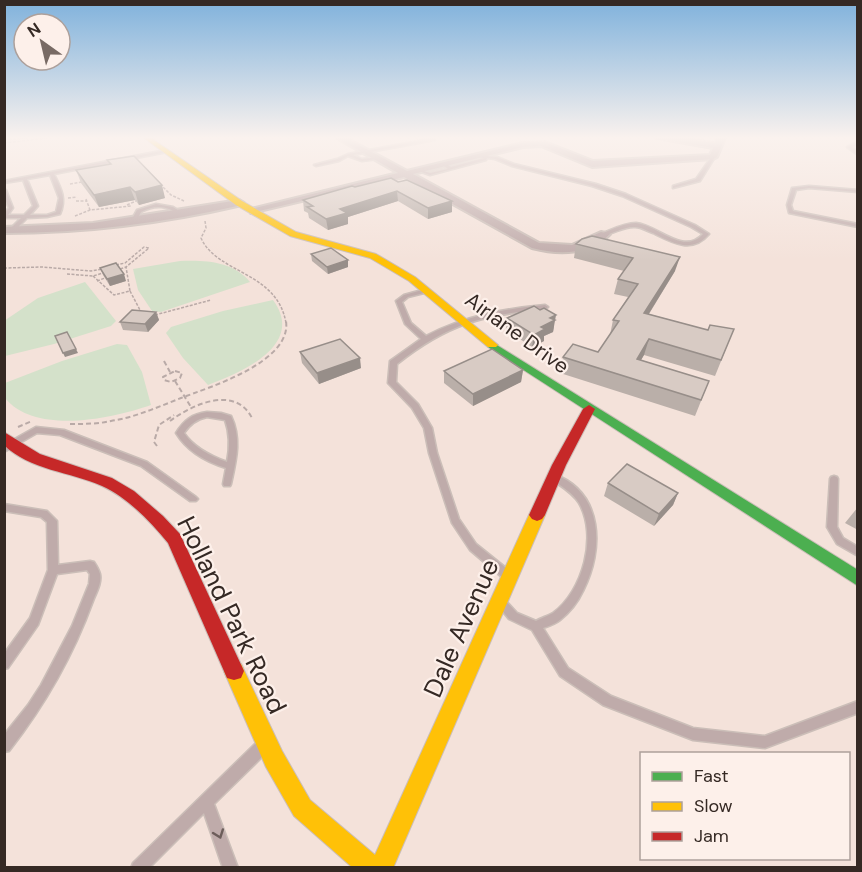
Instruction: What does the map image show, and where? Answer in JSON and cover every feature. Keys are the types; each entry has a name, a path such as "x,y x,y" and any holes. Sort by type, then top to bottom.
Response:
{"street":[{"name":"Airlane Drive","path":"205,179 239,203 293,234 373,256 412,279 499,351 858,579"},
{"path":"254,211 382,179"},
{"path":"415,179 536,246 561,251 586,246 605,234"},
{"path":"7,233 134,221 239,203"},
{"name":"Dale Avenue","path":"381,867 554,477 589,409"},
{"name":"Holland Park Road","path":"9,440 35,458 95,477 112,485 159,518 174,539 267,742 302,808 372,867"}],"lane":[{"path":"4,182 21,179"},
{"path":"7,233 27,217 36,206 24,179"},
{"path":"4,217 58,213 63,205 62,195 54,179"},
{"path":"567,179 624,195 706,234 700,240 686,243 635,225 605,234"},
{"path":"675,187 699,179"},
{"path":"858,191 809,187 794,189 789,205 791,212 797,214 858,226"},
{"path":"4,190 11,208 4,217"},
{"path":"424,339 408,324 399,302 406,296 426,291"},
{"path":"510,577 473,547 455,520 433,453 429,428 415,406 392,383 393,363 424,339 462,321 499,311 545,307"},
{"path":"227,484 235,450 228,418 215,413 202,414 184,425 180,433 184,440 220,463 230,466"},
{"path":"9,440 36,430 61,432 144,464 193,499"},
{"path":"536,626 556,616 579,591 593,554 585,504 573,491 554,477"},
{"path":"834,479 832,527 840,541 855,550 837,566"},
{"path":"4,507 45,513 52,521 53,570 34,621 4,664"},
{"path":"4,746 24,723 62,663 94,584 95,574 90,566 53,570"},
{"path":"499,601 513,616 536,626 564,672 607,701 693,734 765,742 858,707"},
{"path":"138,867 267,742"},
{"path":"206,801 231,867"}],"path":[{"path":"61,424 80,425 124,418 225,382 263,361 275,350 287,326 280,304 248,274 235,266 217,260 209,253 201,238 206,221 192,204 171,195 156,180"},
{"path":"70,184 86,181"},
{"path":"76,201 86,200 90,210"},
{"path":"125,207 136,201"},
{"path":"118,203 121,207"},
{"path":"72,218 90,210 138,204"},
{"path":"113,266 125,263 144,247 149,248 126,267 115,270"},
{"path":"4,268 42,267 91,271 102,268"},
{"path":"126,267 130,291 142,314"},
{"path":"67,274 93,276 104,273"},
{"path":"93,276 114,295 130,291"},
{"path":"97,280 105,278"},
{"path":"101,284 108,283"},
{"path":"151,314 160,315 211,300"},
{"path":"164,361 170,372"},
{"path":"170,372 182,373 176,381 164,380 164,375 170,372"},
{"path":"176,381 191,407"},
{"path":"214,402 221,399 235,401 248,408 252,418"},
{"path":"157,446 154,442 156,428 162,421 178,414"},
{"path":"9,440 30,421 41,422"}],"green space":[{"path":"180,261 218,263 235,270 250,282 161,312 152,311 138,290 133,269"},
{"path":"85,282 116,321 111,326 5,356 4,321 38,298"},
{"path":"273,300 281,316 282,330 276,343 252,364 208,385 183,358 166,333 171,327 223,311"},
{"path":"117,344 127,345 142,372 151,405 116,415 74,421 35,417 18,409 5,398 5,383 62,361"}],"building":[{"path":"82,179 156,179 162,185 135,192 130,187 94,195"},
{"path":"388,179 398,182 407,180 452,201 428,208 397,191 340,209 347,213 326,219 307,207 313,206 303,200"},
{"path":"592,236 680,257 644,313 708,330 710,325 734,329 721,360 649,339 637,359 709,381 701,400 563,357 573,344 598,352 619,321 613,320 638,284 618,279 633,258 576,244"},
{"path":"331,248 348,260 327,267 311,254"},
{"path":"116,263 124,274 107,279 100,268"},
{"path":"534,306 540,310 544,308 556,315 550,318 555,320 541,327 545,329 534,335 507,318"},
{"path":"132,310 156,312 145,324 120,322"},
{"path":"67,332 76,349 63,353 55,336"},
{"path":"340,339 360,358 317,373 300,352"},
{"path":"492,349 523,370 473,394 444,371"},
{"path":"627,464 678,493 659,514 608,483"}],"traffic: fast":[{"path":"492,345 858,579"}],"traffic: slow":[{"path":"205,179 239,203 293,234 373,256 412,279 492,345"},
{"path":"381,868 537,515"},
{"path":"234,671 274,759 302,808 372,868"}],"traffic: jam":[{"path":"537,515 559,465 589,409"},
{"path":"4,436 13,445 35,458 107,482 129,495 158,520 174,539 234,671"}]}
